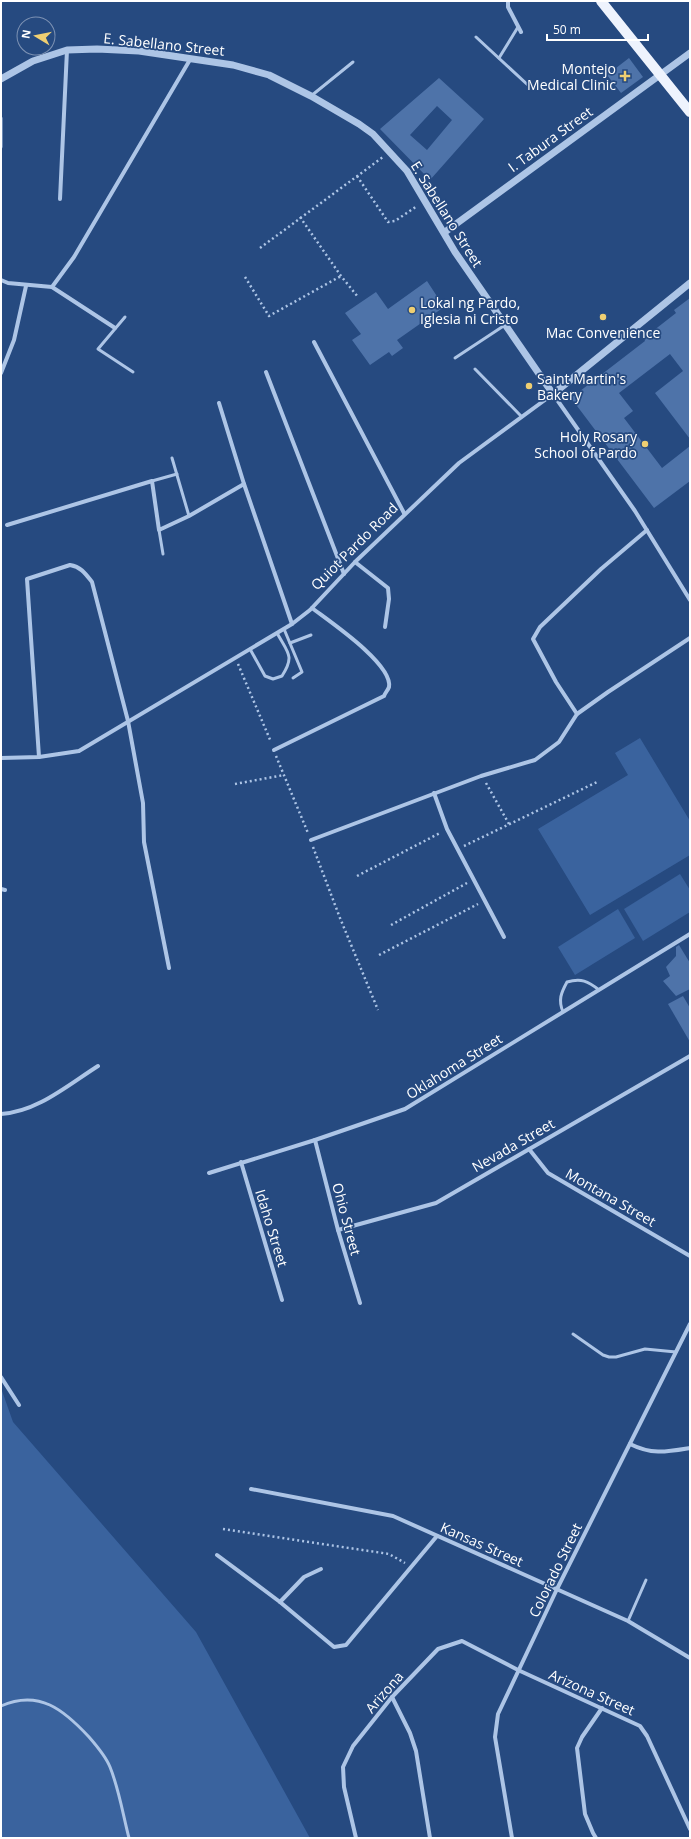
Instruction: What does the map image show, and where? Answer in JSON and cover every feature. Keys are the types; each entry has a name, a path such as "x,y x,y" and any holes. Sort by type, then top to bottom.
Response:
{"main road":[{"path":"601,1 690,112"}],"street":[{"path":"508,1 508,7 521,32"},
{"name":"E. Sabellano Street","path":"1,79 33,61 67,50 97,49 139,51 192,58 233,65 269,75 311,96 359,124 373,134 407,171 445,232 455,252 647,530 690,600"},
{"path":"60,199 67,50"},
{"name":"I. Tabura Street","path":"445,232 690,53"},
{"path":"52,287 74,257 192,58"},
{"path":"1,280 8,283 26,286 52,287 115,328"},
{"name":"Quiot Pardo Road","path":"1,758 39,758 79,751 292,624 312,608 404,513 459,463 521,416 553,394 690,283"},
{"path":"1,373 15,334 26,286"},
{"path":"314,342 404,513"},
{"path":"266,372 344,574"},
{"path":"219,403 244,484 292,624"},
{"path":"7,525 152,481 159,530 189,516 244,484"},
{"path":"577,714 556,682 533,639 540,627 601,569 647,530"},
{"path":"355,562 388,588 389,599 385,627"},
{"path":"39,758 27,579 70,565 84,571 92,582 128,721 143,803 144,842 169,968"},
{"path":"274,750 384,696 389,688 388,678 359,643 312,608"},
{"path":"311,840 434,793 534,760 559,742 577,714 690,638"},
{"path":"434,793 447,830 486,900 504,937"},
{"name":"Oklahoma Street","path":"209,1172 315,1140 405,1109 690,934"},
{"name":"Nevada Street","path":"338,1230 436,1203 690,1056"},
{"path":"1,1114 19,1112 33,1107 98,1066"},
{"name":"Ohio Street","path":"315,1140 338,1230 360,1303"},
{"name":"Montana Street","path":"529,1149 548,1173 690,1256"},
{"name":"Idaho Street","path":"241,1162 282,1300"},
{"name":"Colorado Street","path":"512,1838 495,1737 498,1714 557,1590 690,1324"},
{"path":"1,1376 18,1405"},
{"path":"630,1444 643,1450 661,1452 690,1448"},
{"name":"Kansas Street","path":"251,1489 393,1516 628,1621 690,1658"},
{"path":"217,1555 280,1602 334,1647 346,1645 437,1536"},
{"path":"280,1602 304,1577 320,1569"},
{"name":"Arizona","path":"356,1838 344,1787 343,1767 353,1746 392,1697 438,1649 462,1641 518,1670"},
{"name":"Arizona Street","path":"518,1670 640,1726 647,1736 690,1829"},
{"path":"392,1697 410,1733 416,1751 430,1838"},
{"path":"596,1838 585,1814 578,1748 582,1737 602,1708"}],"lane":[{"path":"499,58 518,27"},
{"path":"476,37 529,86"},
{"path":"311,96 353,62"},
{"path":"1,118 1,147"},
{"path":"126,317 98,348 133,372"},
{"path":"455,358 505,325"},
{"path":"475,369 521,416"},
{"path":"172,458 189,516"},
{"path":"152,481 177,474"},
{"path":"159,530 163,554"},
{"path":"284,629 302,672 293,678"},
{"path":"250,649 265,676 273,679 282,676 290,664 289,654 277,633"},
{"path":"290,643 311,634"},
{"path":"563,1012 559,1004 561,994 567,982 576,980 588,981 599,990"},
{"path":"573,1334 603,1355 609,1357 616,1357 645,1349 676,1352"},
{"path":"628,1621 646,1580"},
{"path":"1,1706 21,1700 39,1701 54,1707 70,1717 93,1742 110,1766 129,1838"}],"path":[{"path":"260,248 390,152"},
{"path":"357,176 388,222 395,221 426,200"},
{"path":"300,217 358,297"},
{"path":"245,277 269,316 342,276"},
{"path":"235,784 284,775"},
{"path":"482,776 510,824"},
{"path":"458,849 597,782"},
{"path":"357,876 447,830"},
{"path":"311,840 340,918 378,1010"},
{"path":"391,925 474,879"},
{"path":"379,954 486,900"},
{"path":"223,1529 389,1554 411,1566"}],"shaded area":[{"path":"640,738 690,821 690,855 590,915 538,829 628,775 615,753"},
{"path":"680,874 690,890 690,912 643,941 624,909"},
{"path":"618,909 635,938 575,975 558,947"},
{"path":"1,1388 13,1422 196,1632 310,1838 1,1838"}],"building":[{"name":"Montejo Medical Clinic","path":"629,58 643,77 621,93 607,75"},
{"path":"439,78 484,119 430,180 380,129","holes":["437,106 452,120 427,150 410,135"]},
{"path":"427,281 444,307 397,340 403,348 392,356 389,352 370,365 352,340 361,334 345,313 376,292 388,309"},
{"name":"Holy Rosary School of Pardo","path":"690,298 690,439 655,393 683,371 670,354 619,393 633,411 624,418 662,468 690,446 690,481 654,508 571,398 645,341 644,338 676,313 674,310"},
{"path":"679,945 690,963 690,989 676,996 663,981 670,976 666,967 676,956 676,947"},
{"path":"683,996 690,1008 690,1042 668,1004"}],"place":[{"name":"Montejo Medical Clinic","path":"625,76"},
{"name":"Lokal ng Pardo, Iglesia ni Cristo","path":"412,310"},
{"name":"Mac Convenience","path":"603,317"},
{"name":"Saint Martin's Bakery","path":"529,386"},
{"name":"Holy Rosary School of Pardo","path":"645,444"}]}
